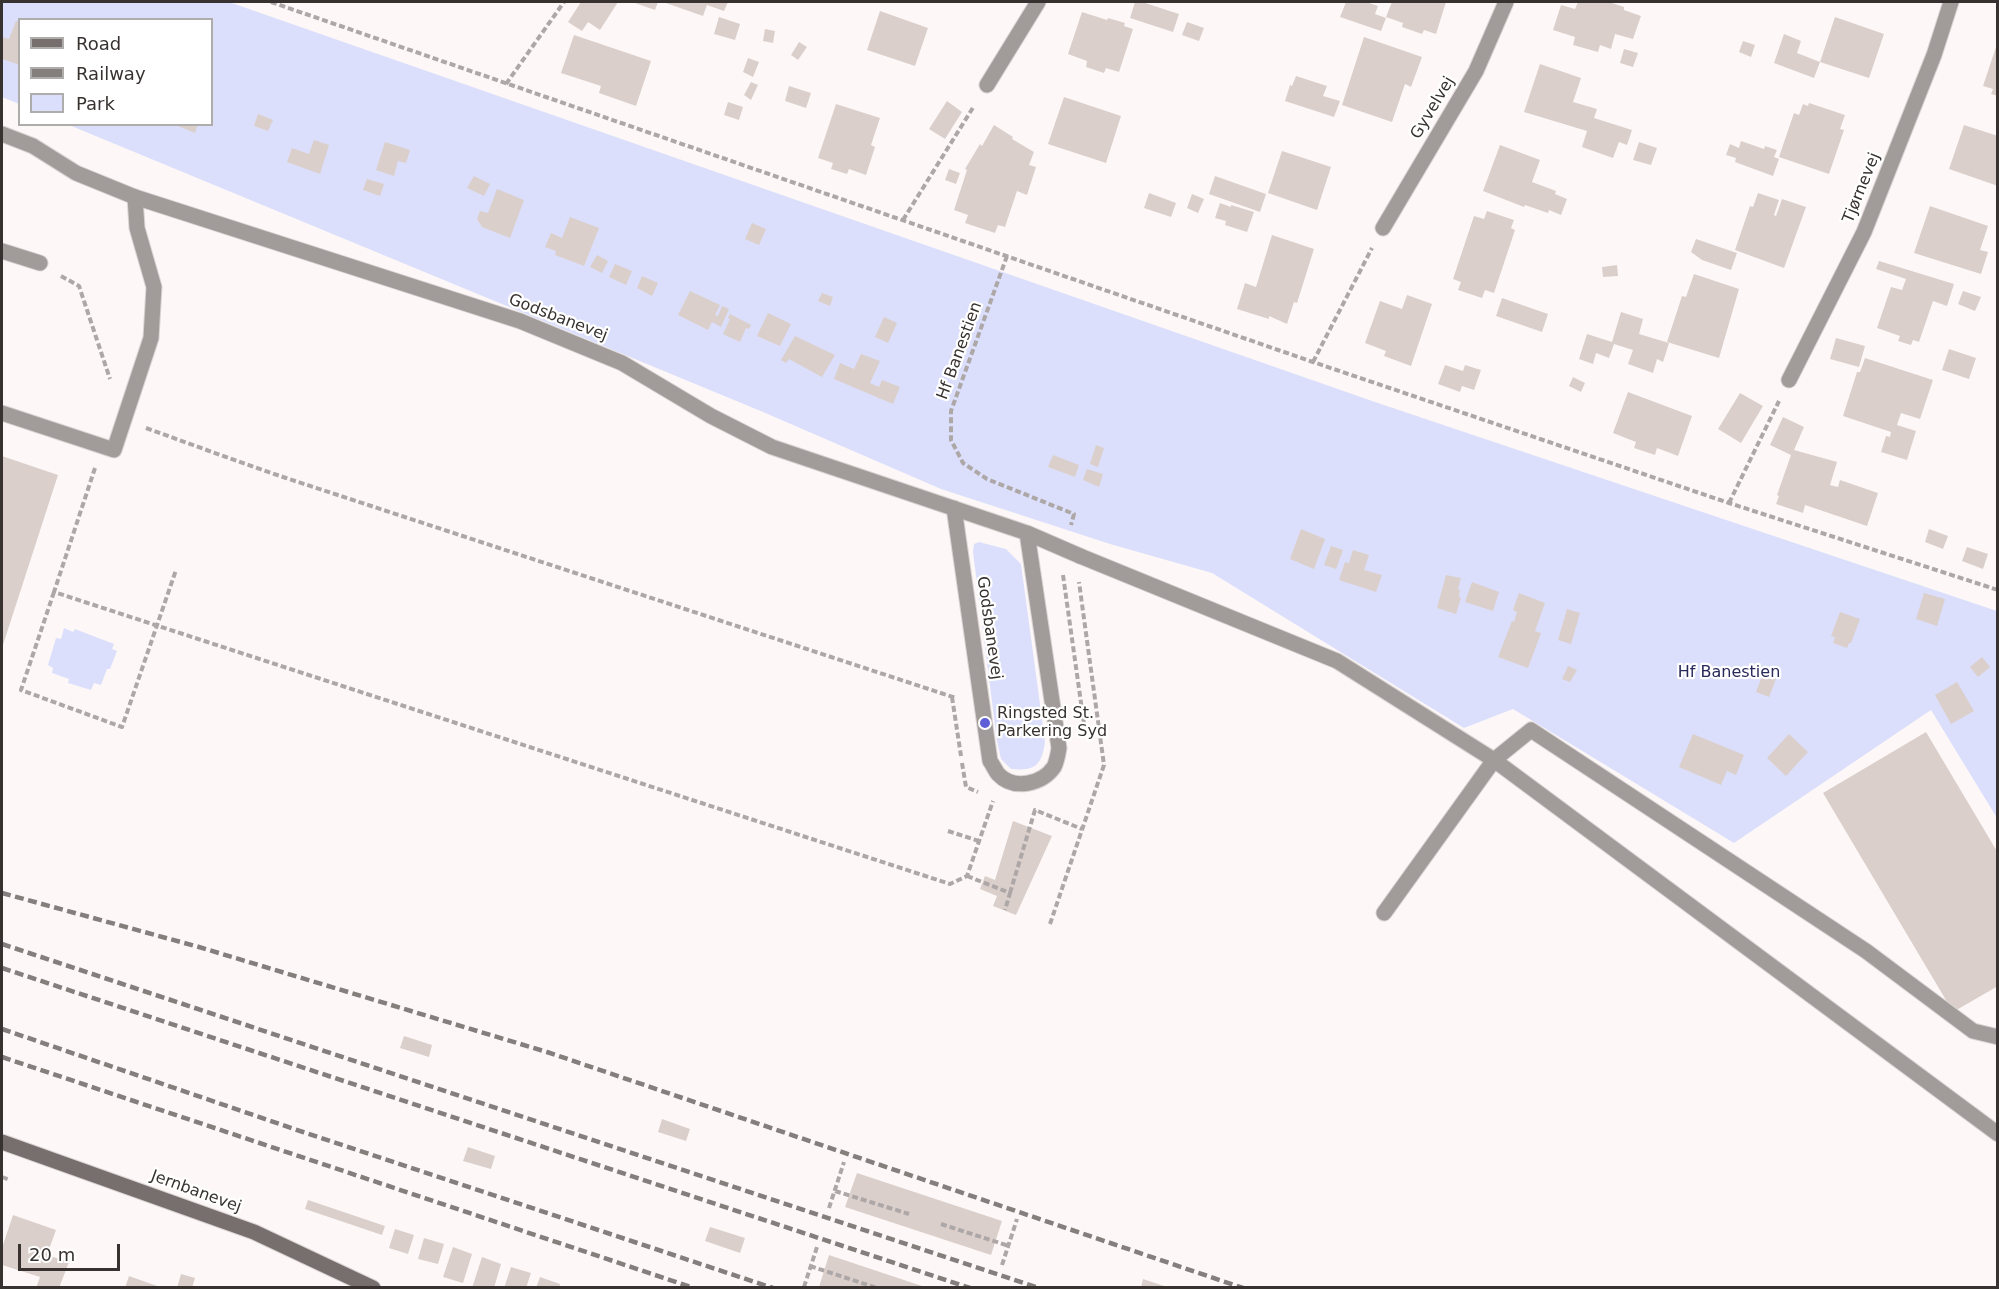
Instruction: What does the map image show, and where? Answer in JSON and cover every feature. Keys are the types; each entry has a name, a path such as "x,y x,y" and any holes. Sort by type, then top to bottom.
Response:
{"main road":[{"name":"Jernbanevej","path":"2,1142 254,1232 373,1287"}],"street":[{"path":"987,85 1038,2"},
{"name":"Gyvelvej","path":"1383,228 1476,72 1506,2"},
{"name":"Tjørnevej","path":"1789,380 1864,232 1934,55 1951,2"},
{"name":"Godsbanevej","path":"2,134 33,146 76,173 135,197 520,321 622,363 711,417 772,447 1028,533 1336,661 1494,760 1998,1134"},
{"path":"2,413 114,450 151,338 154,287 137,228 135,197"},
{"path":"2,251 40,263"},
{"name":"Godsbanevej","path":"954,508 990,761 999,775 1014,783 1030,783 1045,777 1055,764 1059,748 1028,533"},
{"path":"1384,913 1494,760 1531,730 1866,951 1973,1030 1998,1037"}],"path":[{"path":"271,2 1313,362 1730,503 1998,590"},
{"path":"506,84 564,2"},
{"path":"903,220 987,85"},
{"path":"1313,362 1383,228"},
{"name":"Hf Banestien","path":"1007,256 951,411 951,440 963,463 987,479 1074,514 1071,525 1085,531 1080,556"},
{"path":"79,286 104,360"},
{"path":"1730,503 1789,380"},
{"path":"123,419 286,478 982,706"},
{"path":"102,446 21,690 122,727 176,570"},
{"path":"1050,924 1104,765 1077,570 1080,556"},
{"path":"54,592 950,884 968,876 1011,893"},
{"path":"968,876 994,797"},
{"path":"1005,910 1035,810 1082,830"},
{"path":"948,831 979,841"},
{"path":"829,1208 844,1162"},
{"path":"2,1177 10,1180"},
{"path":"835,1191 909,1214"},
{"path":"1002,1265 1017,1219"},
{"path":"941,1224 1009,1246"},
{"path":"804,1287 817,1247"},
{"path":"810,1266 877,1287"}],"green space":[{"name":"Hf Banestien","path":"2,2 229,2 1378,403 1997,611 1997,818 1931,710 1734,843 1513,709 1464,728 1212,573 1110,544 941,489 763,412 71,126 213,126 213,18 18,18 18,104 2,97"},
{"path":"979,542 1006,549 1021,564 1045,741 1042,756 1032,768 1011,769 1001,759 973,552 974,544"},
{"path":"64,628 73,632 75,629 114,644 112,649 117,651 101,685 94,683 91,690 68,683 69,679 52,673 53,668 48,665 56,638 61,639"}],"building":[{"path":"581,2 618,2 600,30 588,22 582,31 568,22"},
{"path":"632,2 658,2 655,10"},
{"path":"663,2 728,2 724,11 707,5 703,16"},
{"path":"1135,2 1142,2 1179,14 1173,32 1130,18"},
{"path":"1346,2 1366,2 1378,6 1375,14 1386,18 1381,31 1340,17"},
{"path":"1392,2 1446,2 1436,34 1424,30 1422,34 1402,27 1403,23 1386,17"},
{"path":"1578,2 1609,2 1641,16 1633,39 1615,34 1611,49 1600,45 1598,52 1573,45 1575,37 1553,30 1561,5 1575,9"},
{"path":"880,11 928,28 915,66 867,50"},
{"path":"1082,12 1125,23 1124,26 1133,29 1119,72 1106,68 1104,73 1086,67 1087,61 1068,54"},
{"path":"719,17 740,24 735,40 714,34"},
{"path":"1835,17 1884,34 1869,78 1820,62"},
{"path":"16,21 18,22 18,64 2,59 2,37 9,39"},
{"path":"1187,22 1204,28 1199,41 1182,35"},
{"path":"765,29 775,31 773,43 763,41"},
{"path":"1784,34 1801,41 1797,53 1820,62 1814,78 1774,63"},
{"path":"574,35 651,61 636,106 599,93 601,86 561,73"},
{"path":"1364,37 1422,57 1411,87 1405,84 1392,122 1342,105"},
{"path":"1743,41 1755,45 1751,57 1739,52"},
{"path":"799,42 807,47 798,60 791,55"},
{"path":"1997,44 1998,96 1991,94 1993,89 1983,86"},
{"path":"1624,49 1638,53 1633,67 1620,63"},
{"path":"748,58 759,62 753,77 743,72"},
{"path":"1540,64 1581,78 1573,102 1597,109 1594,118 1632,130 1627,145 1619,142 1613,158 1582,147 1587,131 1524,112"},
{"path":"1296,76 1327,86 1323,96 1340,101 1334,117 1285,101 1290,85 1292,86"},
{"path":"751,82 758,85 751,100 744,95"},
{"path":"789,86 811,93 806,108 785,101"},
{"path":"1064,97 1121,116 1106,163 1048,144"},
{"path":"947,101 962,112 945,139 929,129"},
{"path":"728,102 743,107 739,120 724,115"},
{"path":"1809,103 1845,115 1840,129 1844,130 1829,174 1779,157 1794,113 1799,115 1803,104 1808,106"},
{"path":"836,104 880,118 871,145 875,147 866,175 849,169 847,174 831,169 833,163 818,158"},
{"path":"258,114 273,120 268,131 254,126"},
{"path":"994,125 1034,152 1029,165 1036,167 1027,195 1017,191 1005,227 998,225 995,233 965,223 968,215 954,210 967,170 965,169"},
{"path":"1964,125 1998,136 1998,186 1949,169"},
{"path":"178,126 197,126 195,133"},
{"path":"314,140 329,145 320,174 287,162 292,148 309,154"},
{"path":"1741,141 1764,149 1765,146 1777,150 1774,157 1779,159 1773,176 1735,162 1736,158 1726,155 1730,144 1739,148"},
{"path":"385,142 410,150 406,163 398,161 394,176 376,170"},
{"path":"1639,142 1657,148 1651,165 1633,160"},
{"path":"1500,145 1540,160 1532,182 1556,191 1555,194 1567,199 1561,215 1549,210 1548,213 1525,205 1524,207 1483,191"},
{"path":"1282,151 1331,167 1317,210 1268,193"},
{"path":"949,169 960,173 956,184 945,180"},
{"path":"474,176 490,184 484,196 467,188"},
{"path":"1215,176 1266,194 1260,212 1209,194"},
{"path":"367,179 384,184 380,196 363,190"},
{"path":"497,189 524,200 510,238 482,227 477,219 480,211 488,213"},
{"path":"1149,193 1176,203 1171,217 1144,208"},
{"path":"1758,193 1779,200 1774,215 1776,216 1782,199 1806,207 1784,268 1735,250 1750,206 1753,207"},
{"path":"1192,194 1204,199 1198,213 1187,208"},
{"path":"1220,203 1254,212 1247,232 1225,225 1226,221 1215,218"},
{"path":"1930,206 1988,226 1980,250 1988,252 1981,274 1914,253"},
{"path":"1487,211 1514,220 1511,228 1515,230 1494,293 1485,290 1482,298 1458,290 1461,282 1453,279 1474,216 1484,219"},
{"path":"570,217 599,228 584,266 555,255 556,251 545,247 551,233 562,238"},
{"path":"752,223 766,229 759,245 745,239"},
{"path":"1272,235 1314,249 1297,303 1294,302 1287,324 1269,316 1269,319 1237,309 1245,283 1256,287"},
{"path":"1696,239 1737,253 1731,270 1702,260 1691,252"},
{"path":"597,255 608,261 602,273 590,267"},
{"path":"1879,261 1954,284 1947,306 1933,301 1919,342 1913,340 1911,345 1898,341 1900,336 1877,328 1891,287 1902,290 1906,279 1876,269"},
{"path":"615,264 632,271 626,285 609,277"},
{"path":"1617,265 1618,276 1603,277 1602,267"},
{"path":"1694,274 1739,289 1719,358 1667,342 1682,296 1686,297"},
{"path":"642,276 658,283 652,296 637,288"},
{"path":"690,291 720,305 715,315 718,316 722,306 729,309 721,327 712,322 708,330 678,315"},
{"path":"1963,291 1981,297 1975,311 1958,304"},
{"path":"822,293 833,297 830,306 818,301"},
{"path":"1407,295 1432,304 1411,366 1384,356 1386,351 1365,343 1380,301 1402,309"},
{"path":"1502,298 1548,314 1542,332 1496,316"},
{"path":"1621,312 1643,319 1639,334 1669,343 1663,362 1657,359 1653,373 1628,364 1633,350 1614,344 1609,358 1596,353 1593,364 1579,359 1587,334 1612,342"},
{"path":"768,313 791,324 780,346 757,336"},
{"path":"730,314 751,325 749,329 746,328 740,342 723,334"},
{"path":"884,317 897,323 888,343 875,337"},
{"path":"795,336 835,355 822,377 789,359 786,363 781,360"},
{"path":"1836,338 1865,346 1859,367 1830,359"},
{"path":"1949,349 1976,358 1969,379 1942,370"},
{"path":"861,354 880,361 870,383 879,387 882,380 900,387 893,404 834,379 840,363 854,369"},
{"path":"1865,358 1933,380 1920,419 1901,413 1897,425 1916,431 1907,460 1881,452 1886,436 1890,437 1891,432 1843,416 1857,372 1860,372"},
{"path":"1445,365 1463,371 1465,365 1481,370 1474,390 1462,386 1460,392 1438,384"},
{"path":"1573,377 1585,383 1581,392 1569,386"},
{"path":"1628,392 1692,416 1678,456 1657,448 1655,455 1634,448 1636,442 1613,433"},
{"path":"1740,393 1763,406 1741,443 1718,429"},
{"path":"1783,417 1804,427 1794,450 1837,462 1830,485 1838,487 1840,480 1878,493 1867,526 1805,505 1803,513 1776,504 1791,455 1770,445"},
{"path":"1096,445 1104,448 1098,467 1090,464"},
{"path":"1053,455 1079,465 1075,477 1048,467"},
{"path":"2,456 58,475 2,648"},
{"path":"1087,469 1103,474 1099,487 1083,480"},
{"path":"1301,529 1325,539 1314,569 1290,559"},
{"path":"1929,529 1948,536 1943,549 1925,542"},
{"path":"1331,546 1343,550 1336,569 1324,565"},
{"path":"1967,547 1988,554 1983,569 1962,561"},
{"path":"1353,550 1369,555 1364,570 1382,575 1376,592 1339,580 1345,562 1349,563"},
{"path":"1446,575 1461,578 1458,589 1461,598 1456,614 1437,608"},
{"path":"1472,582 1499,592 1493,611 1465,602"},
{"path":"1519,593 1545,603 1535,631 1541,633 1528,668 1498,657 1512,621 1514,622 1517,612 1513,610"},
{"path":"1924,593 1945,599 1937,626 1916,619"},
{"path":"1567,609 1580,613 1571,644 1558,640"},
{"path":"1840,612 1860,619 1847,648 1833,643 1835,637 1831,636"},
{"path":"1982,657 1990,667 1978,677 1970,667"},
{"path":"1568,666 1577,670 1570,682 1562,679"},
{"path":"1763,674 1776,679 1769,697 1756,692"},
{"path":"1957,682 1974,711 1951,724 1935,695"},
{"path":"1926,732 1998,853 1998,986 1953,1012 1823,793"},
{"path":"1693,734 1744,755 1736,775 1727,771 1721,785 1679,767"},
{"path":"1789,734 1808,752 1786,776 1767,758"},
{"path":"1013,821 1052,836 1016,915 993,906 997,896 980,889 985,876 995,880"},
{"path":"404,1036 432,1045 429,1057 400,1048"},
{"path":"662,1119 690,1129 686,1141 658,1132"},
{"path":"468,1147 495,1156 491,1169 463,1161"},
{"path":"857,1173 1002,1221 991,1255 845,1207"},
{"path":"308,1200 385,1226 382,1235 305,1209"},
{"path":"13,1215 56,1230 47,1255 69,1262 59,1288 36,1288 40,1277 2,1265 2,1248"},
{"path":"710,1227 745,1238 740,1253 705,1241"},
{"path":"395,1229 414,1235 408,1254 389,1248"},
{"path":"424,1238 444,1244 438,1264 418,1259"},
{"path":"453,1247 472,1254 463,1283 443,1277"},
{"path":"829,1255 925,1287 925,1288 819,1287"},
{"path":"482,1257 501,1264 494,1288 472,1288"},
{"path":"511,1267 531,1273 526,1288 504,1288"},
{"path":"181,1274 195,1278 192,1288 177,1288"},
{"path":"129,1276 160,1287 160,1288 125,1288"},
{"path":"540,1277 560,1284 559,1288 536,1288"},
{"path":"1143,1279 1167,1287 1167,1288 1141,1288"}],"railway":[{"path":"2,893 199,947 547,1052 1243,1288"},
{"path":"2,944 1039,1288"},
{"path":"2,968 970,1288"},
{"path":"2,1029 773,1288"},
{"path":"2,1057 694,1288"}],"place":[{"name":"Ringsted St. Parkering Syd","path":"985,723"}]}
